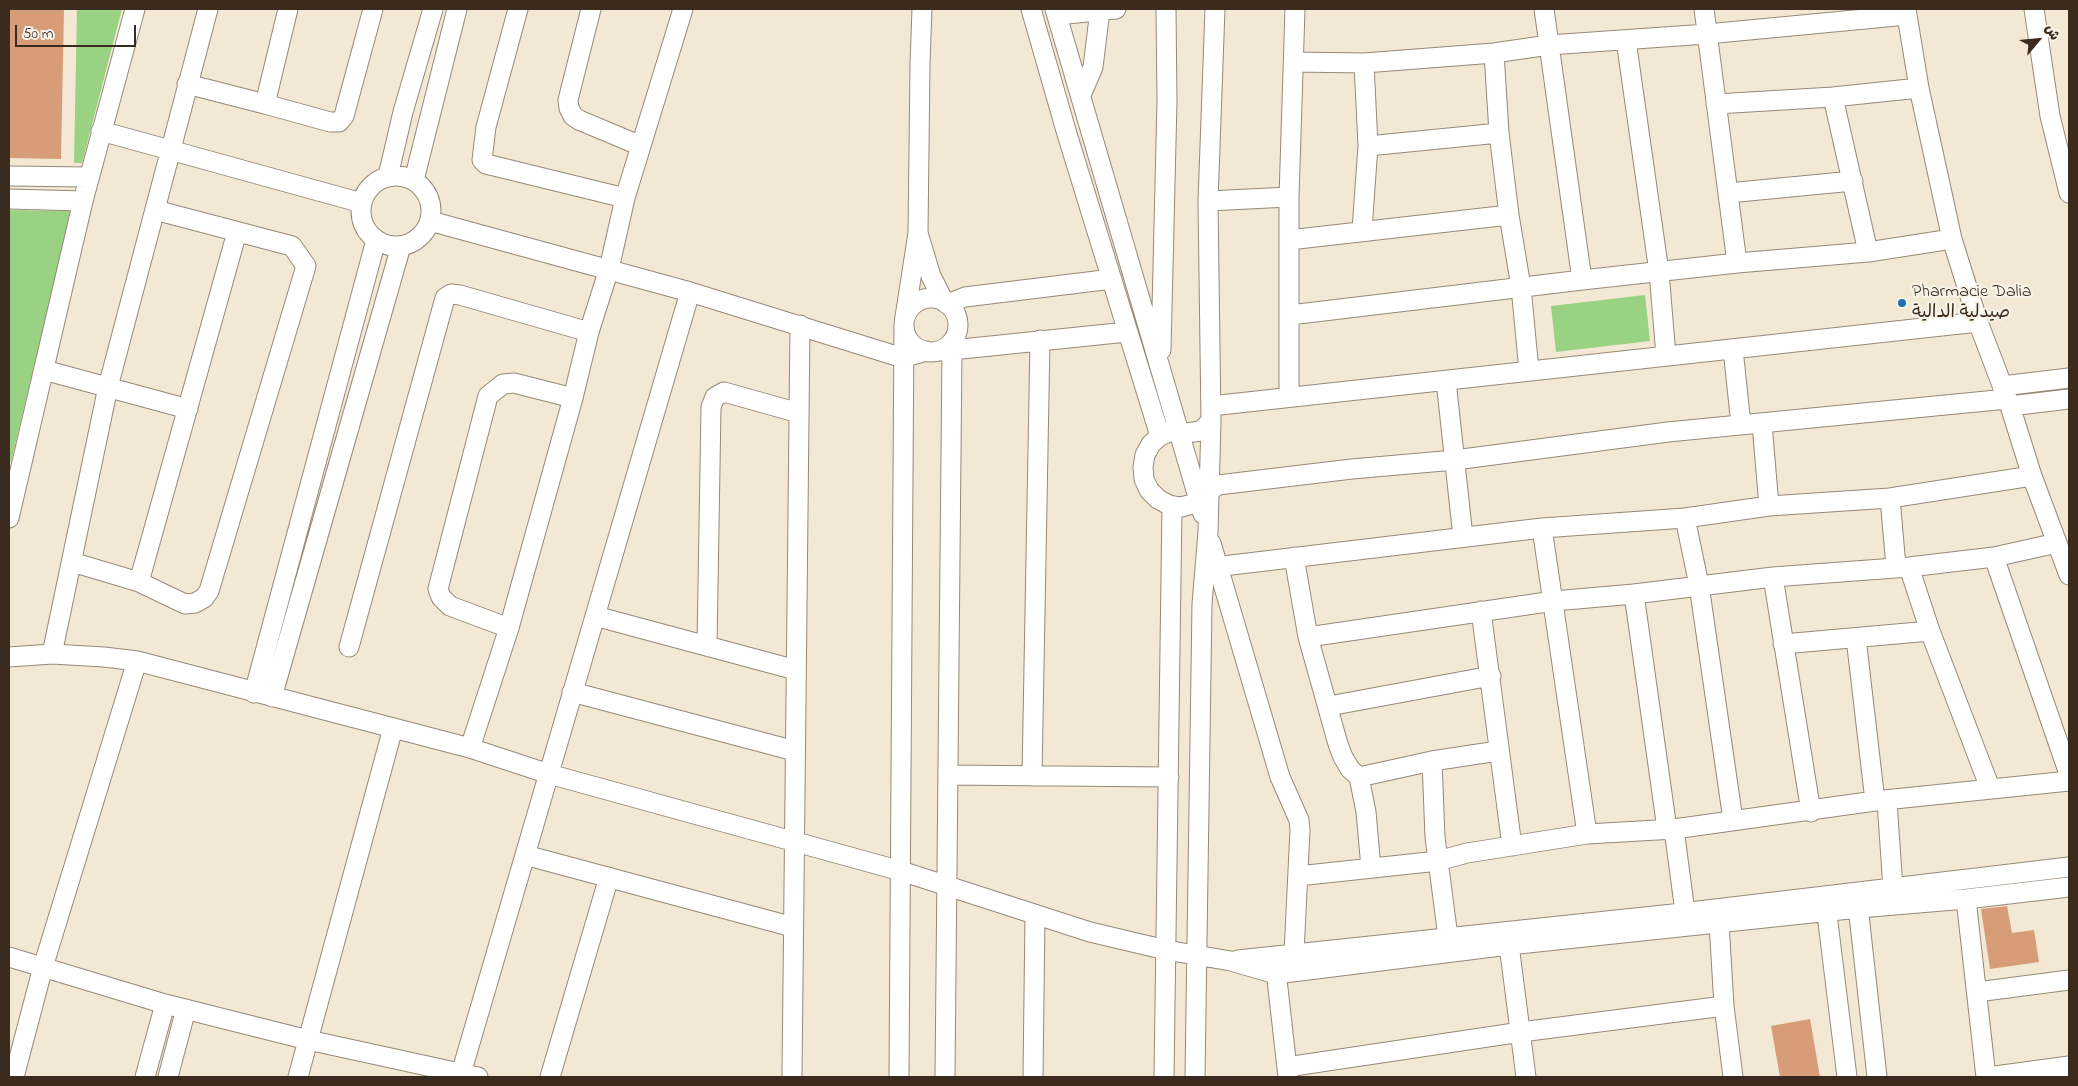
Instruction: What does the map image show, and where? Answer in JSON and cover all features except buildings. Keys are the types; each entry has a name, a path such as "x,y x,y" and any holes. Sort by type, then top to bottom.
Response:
{"street":[{"path":"9,518 14,476 44,370 89,177 135,9"},
{"path":"52,654 108,387 169,150 208,9"},
{"path":"265,104 288,9"},
{"path":"187,84 330,122 339,122 344,116 373,9"},
{"path":"388,176 403,112 433,9"},
{"path":"414,180 457,9"},
{"path":"518,9 486,127 482,160 486,164 626,198"},
{"path":"591,9 568,100 570,108 573,116 579,120 641,146"},
{"path":"470,748 509,628 573,398 589,332 609,269 626,198 683,9"},
{"path":"899,1077 903,358 905,321 918,233 922,9"},
{"path":"1032,9 1067,134 1160,436"},
{"path":"1080,95 1094,67 1108,9 1056,12 1080,95 1160,368 1179,431 1204,496"},
{"path":"1160,368 1168,101 1166,9"},
{"path":"1215,9 1208,202 1211,414 1204,496 1208,532 1280,777 1299,820 1295,962"},
{"path":"1289,397 1289,197 1295,9"},
{"path":"1544,9 1582,280"},
{"path":"1704,9 1737,263"},
{"path":"2034,9 2050,116 2069,193"},
{"path":"1294,62 1364,63 1494,53 1549,45 1708,34 1906,12 1919,88 1952,239 1978,322 2069,575"},
{"path":"1626,40 1659,272 1666,356"},
{"path":"1494,53 1499,133 1509,215 1521,286 1529,371"},
{"path":"1362,230 1368,146 1364,63"},
{"path":"1716,104 1833,97 1919,88"},
{"path":"1833,97 1868,252"},
{"path":"101,131 362,203"},
{"path":"1368,146 1499,133"},
{"path":"9,176 89,177"},
{"path":"388,176 401,176 414,180 423,188 429,198 432,209 430,221 424,233 414,242 401,246 388,245 376,240 367,230 362,217 362,203 371,186 388,176"},
{"path":"1728,193 1853,181"},
{"path":"1208,202 1289,197"},
{"path":"9,199 83,201"},
{"path":"72,562 139,582 185,604 195,603 204,598 209,591 306,266 292,246 155,210"},
{"path":"1289,240 1362,230 1509,215"},
{"path":"430,221 690,292 903,358 942,347"},
{"path":"139,582 237,232"},
{"path":"918,233 931,276 957,318 942,347 948,775 945,1077"},
{"path":"1290,315 1521,286 1737,263 1868,252 1952,239"},
{"path":"254,693 376,240"},
{"path":"272,697 401,246"},
{"path":"1112,280 965,297 946,303 932,298 923,299 910,309 905,321 910,342 917,348 942,347 1127,332"},
{"path":"9,957 186,1010 466,1076 525,855 690,292"},
{"path":"349,647 445,298 451,294 460,294 589,332"},
{"path":"1978,322 1289,397 1211,414 1201,431 1186,434 1179,431 1171,431 1160,436 1151,444 1145,455 1142,467 1144,480 1149,490 1158,499 1172,506 1181,507 1204,496 1218,486 1343,470 1455,460 1668,432 1762,424 2006,397 2069,399"},
{"path":"792,1077 793,841 800,325"},
{"path":"1032,776 1040,340"},
{"path":"1733,349 1741,425"},
{"path":"44,370 188,409"},
{"path":"2006,397 2069,378"},
{"path":"1446,381 1463,537"},
{"path":"509,628 450,606 441,597 438,589 488,396 503,384 514,383 573,398"},
{"path":"707,646 711,407 715,397 724,392 799,413"},
{"path":"1762,424 1769,506"},
{"path":"1223,566 1542,528 1685,518 1769,506 1890,498 2032,476"},
{"path":"1890,498 1902,567 1930,631 1990,788"},
{"path":"1164,1077 1172,506"},
{"path":"1685,518 1699,585 1733,820"},
{"path":"1542,528 1587,834"},
{"path":"1195,1077 1202,604 1208,532"},
{"path":"1308,637 1554,601 1634,594 1773,577 1902,567 1994,557 2057,543"},
{"path":"1294,557 1308,637 1343,757 1350,769 1358,777 1366,812 1371,868"},
{"path":"1994,557 2069,774"},
{"path":"1773,577 1811,812"},
{"path":"1634,594 1685,912"},
{"path":"1481,611 1512,846"},
{"path":"595,616 796,670"},
{"path":"1783,644 1930,631"},
{"path":"1856,638 1893,889"},
{"path":"9,656 52,654 137,661 470,748 549,774 947,885 1090,932 1166,950 1231,961 1276,974 1295,962 1448,937 1685,912 1857,901 1966,899 2069,887"},
{"path":"14,1077 43,967 137,661"},
{"path":"1329,706 1490,676"},
{"path":"572,692 795,751"},
{"path":"298,1077 393,728"},
{"path":"1358,777 1432,760 1498,751"},
{"path":"1432,760 1435,837 1448,937"},
{"path":"948,775 1169,777"},
{"path":"1298,876 1438,861 1467,853 1587,834 1671,829 1811,812 1881,801 2069,781"},
{"path":"525,855 793,927"},
{"path":"1857,901 1893,889 2069,867"},
{"path":"550,1077 608,877"},
{"path":"1966,899 1987,1077 2069,1066"},
{"path":"1857,901 1877,1077"},
{"path":"1231,961 1274,955 1295,962 1510,945 1719,923 1826,904"},
{"path":"1826,904 1847,1077"},
{"path":"1033,1077 1035,914"},
{"path":"1719,923 1724,1006 1733,1077"},
{"path":"1510,945 1526,1077"},
{"path":"1274,955 1287,1072 1521,1032 1724,1006"},
{"path":"1977,992 2069,980"},
{"path":"145,1077 165,1004"},
{"path":"168,1077 186,1010"}],"green space":[{"path":"77,9 122,9 82,163 74,163"},
{"path":"9,210 69,211 71,214 9,463"},
{"path":"1645,295 1650,341 1556,352 1551,306"}],"place":[{"name":"Pharmacie Dalia صيدلية الدالية","path":"1902,303"}]}
